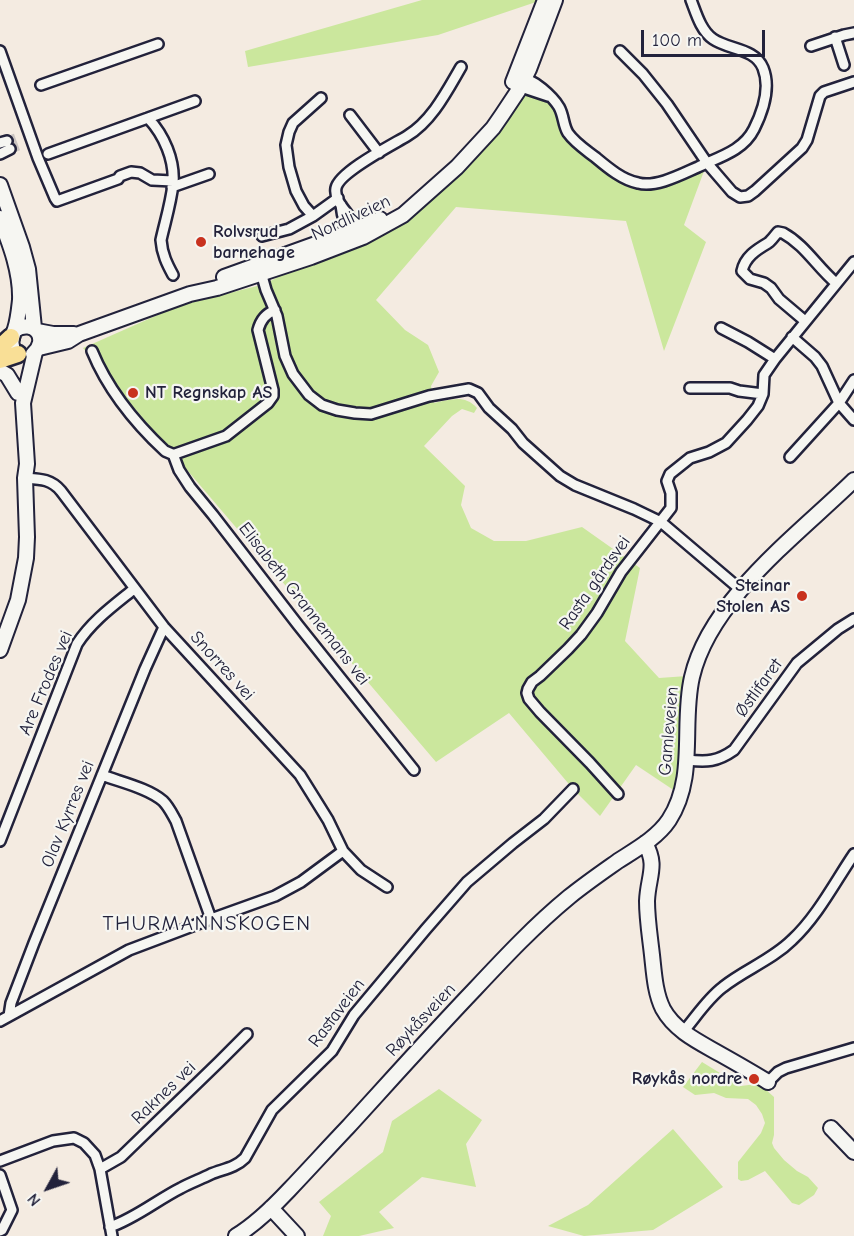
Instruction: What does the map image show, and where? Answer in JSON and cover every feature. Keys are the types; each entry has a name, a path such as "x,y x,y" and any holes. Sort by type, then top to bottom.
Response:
{"highway":[{"path":"0,360 28,352"}],"main road":[{"name":"Nordliveien","path":"520,80 545,0"},
{"name":"Nordliveien","path":"28,352 68,341 79,334 190,294 217,288 260,269 354,233 393,221 403,215 457,166 483,138 520,80 555,0"},
{"path":"0,185 26,260 35,329 40,341 28,352 21,370 18,393 20,465 25,478"},
{"path":"0,218 18,274 20,301 9,338 12,347 28,352"},
{"name":"Nordliveien","path":"9,338 26,326 52,334 79,334"},
{"path":"0,650 18,600 26,564 25,478 27,464 23,404 28,352"},
{"path":"0,371 7,375 18,393"},
{"name":"Gamleveien","path":"645,843 672,815 681,790 687,760 689,693 696,663 704,644 741,590 772,557 854,480"},
{"path":"645,843 652,861 647,892 647,911 658,994 662,1007 668,1017 684,1032 768,1082"},
{"name":"Røykåsveien","path":"236,1236 255,1223 311,1167 473,990 529,934 583,886 645,843"},
{"path":"831,1128 854,1152"},
{"path":"271,1208 297,1236"}],"street":[{"path":"520,80 538,93 548,96 559,106 569,134 609,169 635,183 654,183 678,176 726,155 752,134 760,115 766,82 762,66 753,55 712,39 701,25 692,0"},
{"path":"811,46 854,33"},
{"path":"835,38 844,65"},
{"path":"41,85 158,44"},
{"path":"0,51 30,137 57,201 131,172 140,173 152,180 173,184 209,174"},
{"path":"620,51 643,74 667,104 706,163 732,192 740,197 748,196 802,148 807,140 820,96 824,92 854,82"},
{"path":"354,233 349,214 340,202 336,188 341,178 411,134 426,120 461,67"},
{"path":"314,216 304,206 296,191 286,145 293,123 321,98"},
{"path":"48,154 195,101"},
{"path":"350,115 378,153"},
{"path":"148,118 158,129 164,141 172,171 173,184 162,249 173,276"},
{"path":"20,141 30,137"},
{"path":"0,154 6,144"},
{"path":"261,236 289,229 340,202"},
{"path":"805,321 779,299 771,288 764,283 750,279 742,271 744,264 754,251 769,242 778,232 783,233 812,256 824,273 838,280"},
{"path":"661,522 671,508 668,481 670,474 690,458 726,443 747,420 758,406 763,394 764,375 854,262"},
{"path":"260,269 275,310 285,356 293,374 309,395 322,405 337,410 371,414 429,396 469,389 478,393 489,408 512,429 523,443 561,476 575,485 634,508 661,522 741,590"},
{"path":"173,454 226,436 271,400 273,390 258,330 262,319 275,310"},
{"path":"721,328 775,359"},
{"path":"792,337 822,366 839,403 854,420"},
{"name":"Elisabeth Grannemans vei","path":"92,351 102,374 129,413 162,448 173,454 178,470 190,487 414,770"},
{"path":"789,458 839,403 854,380"},
{"path":"690,388 730,388 763,394"},
{"name":"Snorres vei","path":"25,478 47,480 56,485 164,627 300,775 328,820 343,851 362,870 387,887"},
{"name":"Rasta gårdsvei","path":"618,794 540,712 527,693 532,682 581,634 597,613 621,572 661,522"},
{"name":"Are Frodes vei","path":"0,841 77,644 101,616 134,588"},
{"name":"Østlifaret","path":"687,760 714,761 734,750 797,663 838,629 854,619"},
{"name":"Olav Kyrres vei","path":"4,1018 164,627"},
{"path":"102,775 151,793 163,801 176,821 211,919"},
{"name":"Rastaveien","path":"111,1231 180,1188 239,1164 245,1158 272,1110 332,1051 354,1015 467,882 543,819 573,789"},
{"path":"4,1018 129,950 275,896 301,882 343,851"},
{"path":"684,1032 721,988 775,954 795,937 815,912 854,854"},
{"name":"Raknes vei","path":"100,1169 121,1157 246,1034"},
{"path":"768,1082 782,1069 854,1048"},
{"path":"0,1161 53,1141 74,1138 84,1143 95,1155 100,1169 111,1231"},
{"path":"0,1175 12,1210 0,1231"}],"green space":[{"path":"422,0 542,0 438,35 248,67 245,51"},
{"path":"520,79 552,99 569,134 635,183 654,183 707,163 684,225 706,242 664,351 626,221 456,207 376,300 405,330 428,345 439,372 431,386 434,403 462,399 477,408 474,413 462,409 452,416 424,446 465,486 461,505 471,528 494,541 526,541 582,527 640,568 625,641 659,678 687,676 675,791 636,765 600,816 573,789 509,713 436,762 83,348 178,306 265,284 396,215 487,133"},
{"path":"702,1062 741,1086 756,1084 774,1097 772,1143 774,1148 784,1160 808,1177 818,1188 814,1195 799,1205 792,1203 765,1171 748,1180 738,1179 738,1162 761,1133 765,1123 756,1105 748,1099 726,1098 714,1093 695,1095 683,1087"},
{"path":"439,1089 482,1120 466,1144 476,1187 422,1177 379,1212 394,1228 359,1236 323,1236 331,1216 319,1202 383,1152 392,1121"},
{"path":"673,1129 723,1187 653,1230 584,1236 548,1226 588,1205"}],"tunnel":[{"path":"7,141 18,137"},
{"path":"10,149 21,145"}],"place":[{"name":"Rolvsrud barnehage","path":"201,242"},
{"name":"NT Regnskap AS","path":"133,393"},
{"name":"Steinar Stolen AS","path":"802,596"},
{"name":"Røykås nordre","path":"754,1079"}],"district":[{"name":"THURMANNSKOGEN","path":"207,924"}]}
